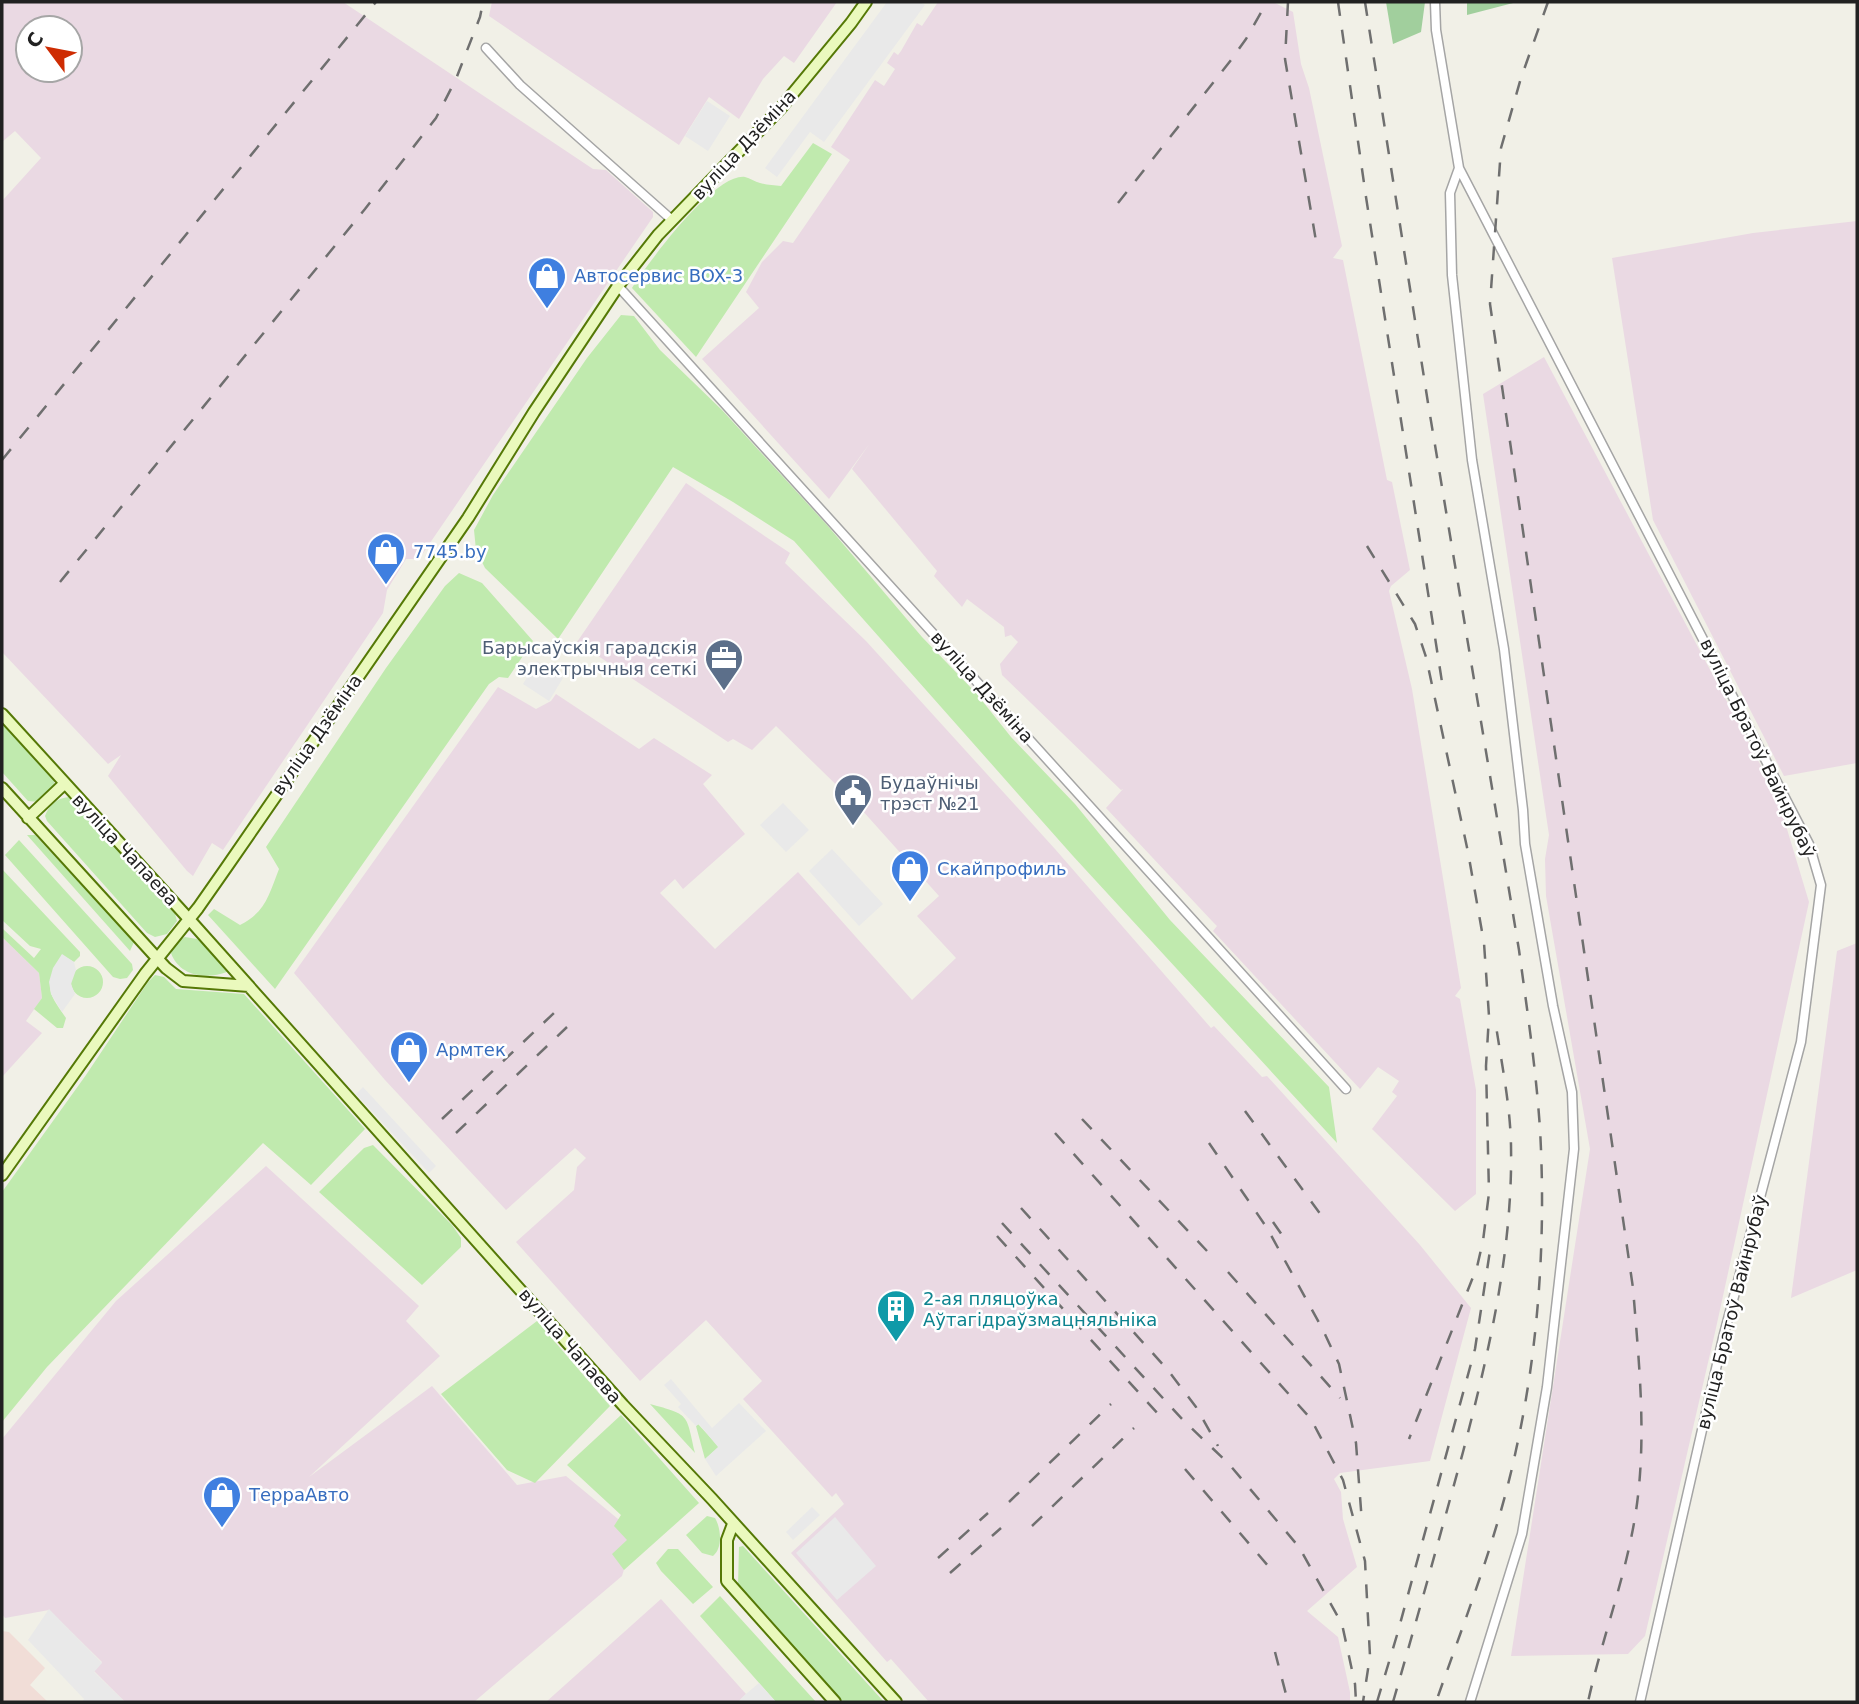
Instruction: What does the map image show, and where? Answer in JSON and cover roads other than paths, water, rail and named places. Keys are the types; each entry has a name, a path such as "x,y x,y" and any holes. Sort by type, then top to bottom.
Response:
{"main road":[{"name":"вуліца Дзёміна","path":"2,1175 157,958 226,868 461,528 618,285 672,220 780,109 866,2"},
{"name":"вуліца Чапаева","path":"2,715 188,918 623,1405 896,1702"},
{"path":"28,818 64,784"},
{"path":"2,788 157,958 183,981 249,986"},
{"path":"733,1524 727,1541 727,1581 835,1702"}],"street":[{"name":"вуліца Братоў Вайнрубаў","path":"1435,2 1436,30 1459,167 1809,844 1821,884 1801,1042 1723,1338 1640,1702"},
{"path":"486,48 520,85 672,220"},
{"path":"1459,167 1450,193 1452,275 1470,447 1504,649 1525,844 1553,1006 1572,1092 1574,1149 1546,1387 1522,1534 1470,1702"},
{"name":"вуліца Дзёміна","path":"618,285 1346,1089"}],"railway":[{"path":"2,460 376,2"},
{"path":"60,582 365,209 436,118 456,79 480,17 483,2"},
{"path":"1118,203 1231,60 1267,2"},
{"path":"1288,2 1285,59 1316,241"},
{"path":"1338,2 1442,682"},
{"path":"1365,2 1428,403 1519,950 1534,1062 1542,1169 1539,1290 1524,1411 1500,1514 1436,1702"},
{"path":"1548,2 1521,78 1501,148 1490,304 1633,1288 1638,1344 1641,1455 1636,1511 1626,1560 1588,1702"},
{"path":"1367,546 1415,624 1426,657 1468,852 1484,943 1489,1016 1486,1066 1489,1193 1483,1241 1477,1267 1409,1439"},
{"path":"442,1119 554,1013"},
{"path":"1393,1702 1473,1414 1504,1262 1511,1184 1511,1145 1495,1019"},
{"path":"456,1133 567,1027"},
{"path":"1245,1111 1324,1219"},
{"path":"1082,1119 1207,1251"},
{"path":"1055,1133 1311,1419 1343,1480 1365,1561 1370,1656 1363,1702"},
{"path":"1209,1143 1267,1228 1339,1364 1356,1443 1362,1523"},
{"path":"1021,1208 1167,1369 1196,1407 1218,1446"},
{"path":"1273,1222 1289,1245"},
{"path":"1002,1223 1183,1420 1229,1464 1299,1547 1342,1624 1355,1684 1356,1702"},
{"path":"997,1236 1159,1415"},
{"path":"1377,1702 1475,1349 1491,1244"},
{"path":"1228,1272 1340,1398"},
{"path":"1009,1502 1111,1404"},
{"path":"1032,1526 1134,1428"},
{"path":"1185,1469 1275,1574"},
{"path":"938,1558 988,1513"},
{"path":"950,1573 1001,1528"},
{"path":"1275,1652 1288,1702"}],"place":[{"name":"Автосервис BOX-3","path":"547,310"},
{"name":"7745.by","path":"386,586"},
{"name":"Барысаўскія гарадскія электрычныя сеткі","path":"724,692"},
{"name":"Будаўнічы трэст №21","path":"853,827"},
{"name":"Скайпрофиль","path":"910,903"},
{"name":"Армтек","path":"409,1084"},
{"name":"2-ая пляцоўка Аўтагідраўзмацняльніка","path":"896,1343"},
{"name":"ТерраАвто","path":"222,1529"}]}
